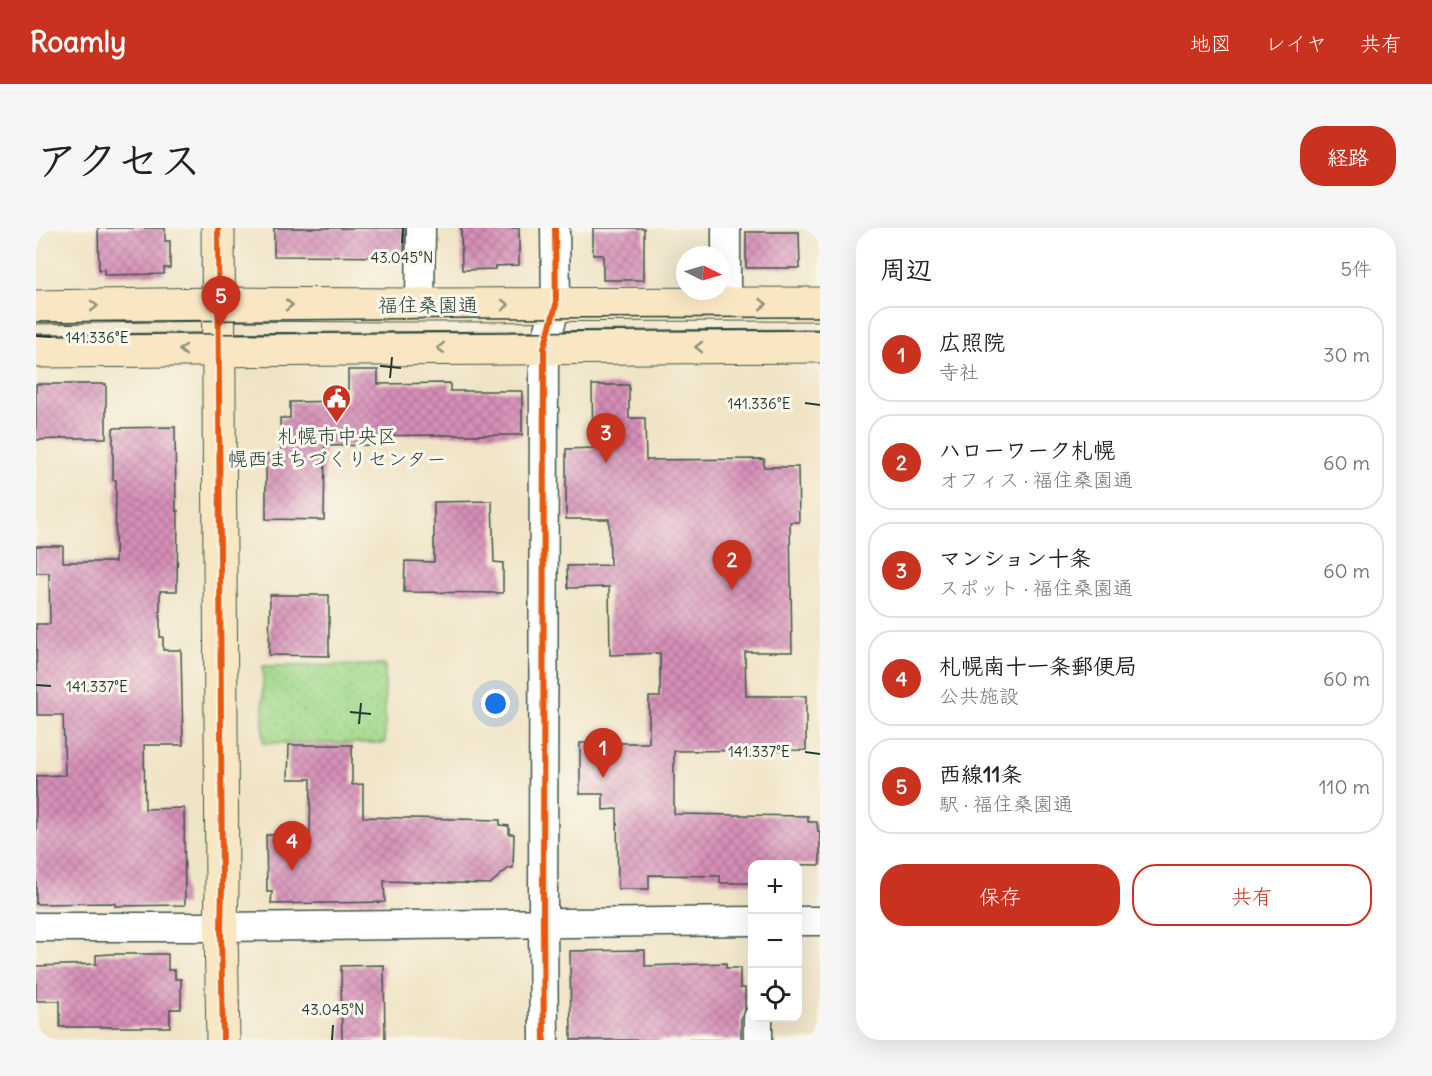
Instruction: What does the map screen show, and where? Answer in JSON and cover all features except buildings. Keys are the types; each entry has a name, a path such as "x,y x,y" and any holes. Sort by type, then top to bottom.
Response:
{"street":[{"path":"218,228 223,1040"},
{"path":"420,306 421,228"},
{"path":"544,1040 544,348 556,305 555,228"},
{"path":"726,228 726,305"},
{"name":"福住桑園通","path":"36,307 218,304 420,306 820,304"},
{"path":"36,351 820,346"},
{"path":"36,927 748,921"},
{"path":"802,921 820,921"},
{"path":"758,1022 758,1040"}],"green space":[{"path":"385,665 385,743 263,743 263,666"}],"tram line":[{"path":"36,322 820,317"},
{"path":"36,335 820,330"}],"cycle path":[{"path":"218,228 223,1040"},
{"path":"544,1040 544,348 556,305 555,228"}],"place":[{"name":"西線11条","path":"221,326"},
{"name":"札幌市中央区 幌西まちづくりセンター","path":"337,424"},
{"name":"マンション十条","path":"606,463"},
{"name":"ハローワーク札幌","path":"732,590"},
{"name":"広照院","path":"603,778"},
{"name":"札幌南十一条郵便局","path":"292,871"}]}
